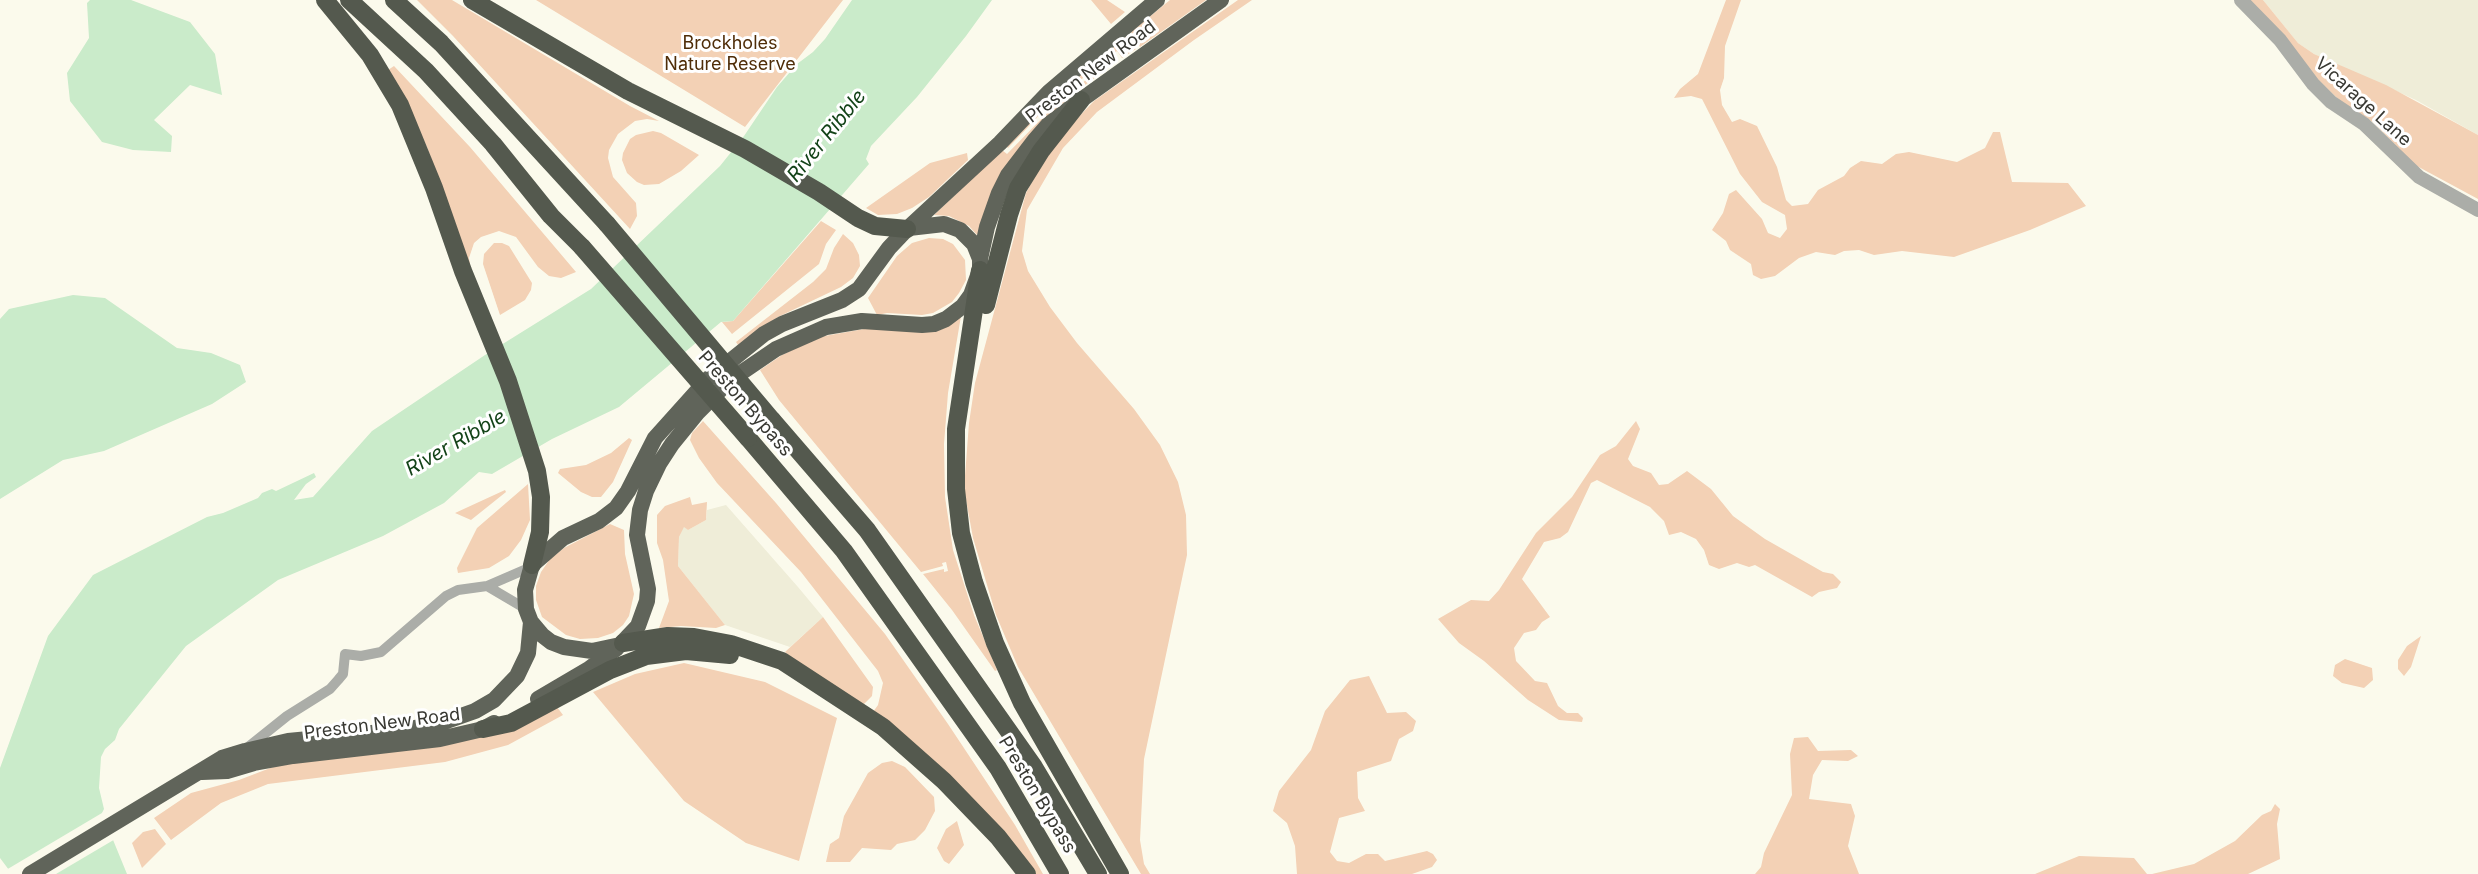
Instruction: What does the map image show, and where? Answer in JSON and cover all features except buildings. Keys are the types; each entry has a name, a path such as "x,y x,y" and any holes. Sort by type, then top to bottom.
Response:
{"highway":[{"path":"325,0 370,55 400,105 523,425 537,471 541,497 540,532 531,566"},
{"name":"Preston Bypass","path":"349,0 426,71 493,144 551,216 582,247 844,551 999,768 1060,874"},
{"name":"Preston Bypass","path":"394,0 441,43 607,224 867,530 1034,766 1098,874"},
{"path":"472,0 628,91 706,129 819,192 858,218 875,226 908,228 935,223 953,226 968,237 980,265 976,309 960,391 956,429 956,489 961,532 974,582 995,643 1022,703 1120,874"},
{"name":"Preston New Road","path":"30,874 222,758 288,741 423,727 458,719 494,700 517,676 528,653 529,615 525,590 531,566 563,538 599,521 616,507 628,491 655,438 708,379 764,334 782,324 852,295 908,228 1000,143 1049,92 1156,0"},
{"name":"Preston New Road","path":"199,773 227,771 254,763 293,756 440,740 483,729 589,669 621,644 638,626 647,601 648,589 637,535 639,516 646,491 672,444 714,394 760,359 810,332 852,322 922,325 946,319 963,306 974,289 993,209 1008,175 1020,157 1048,125 1221,0"},
{"path":"960,391 978,338 1018,188 1041,151 1081,100"},
{"path":"529,615 542,635 551,642 564,647 592,651 668,636 711,639 782,661 883,727 944,781 998,837 1027,874"},
{"path":"483,729 516,720 628,662 667,652 719,653 818,683"}],"street":[{"name":"Vicarage Lane","path":"2241,0 2280,40 2313,84 2331,102 2364,124 2420,177 2478,210"},
{"name":"Preston New Road","path":"245,751 287,716 330,689 343,674 345,654 361,656 381,652 446,596 458,590 487,586 531,566"},
{"path":"487,586 529,615"}],"shaded area":[{"path":"2263,0 2478,0 2478,135 2416,100 2314,54 2298,43"},
{"path":"726,505 823,617 790,647 725,625 678,566 679,537 684,526 688,530 706,520 707,510"}],"green space":[{"path":"417,0 452,0 659,121 647,119 635,121 618,134 609,150 608,158 613,177 636,203 637,216 630,229 453,36"},
{"name":"Brockholes Nature Reserve","path":"536,0 843,0 745,127"},
{"path":"1091,0 1107,0 1125,12 1111,24"},
{"path":"1170,0 1206,0 1140,47 1131,32"},
{"path":"1238,0 1252,0 1097,112 1063,148 1027,210 1022,251 1028,271 1050,307 1077,343 1134,409 1160,445 1178,482 1186,515 1187,555 1144,759 1140,840 1144,864 1150,874 1141,874 1018,667 996,615 973,538 964,489 969,423 975,383 1026,193 1045,157 1094,101"},
{"path":"1726,0 1741,0 1725,46 1724,78 1720,90 1722,105 1732,122 1740,119 1757,126 1777,167 1786,200 1792,206 1808,204 1818,190 1844,176 1850,168 1861,161 1882,164 1896,154 1909,152 1957,162 1985,148 1993,132 2000,132 2012,182 2068,183 2086,206 2030,230 1954,257 1902,251 1874,255 1859,250 1844,251 1835,255 1816,252 1799,258 1775,276 1761,279 1753,275 1751,264 1730,250 1726,241 1712,230 1723,213 1729,194 1736,190 1762,219 1768,233 1780,238 1787,229 1785,215 1762,202 1740,174 1702,99 1691,96 1674,98 1680,89 1698,74"},
{"path":"2250,0 2263,0 2298,43 2314,54 2386,85 2478,135 2478,199 2415,165 2374,123 2339,100 2312,74"},
{"path":"1127,35 1136,49 1122,58 1117,51 1049,105 1008,148 1006,146 1045,105"},
{"path":"1116,56 1118,60 1048,116 977,235 969,226 949,216 934,215 1002,150 1007,154 1057,103"},
{"path":"394,66 470,147 576,272 561,278 549,276 538,267 516,237 499,231 481,237 474,243 469,258 471,270 427,147 388,70"},
{"path":"653,131 661,133 699,155 681,171 659,184 644,185 627,173 622,160 623,153 630,139 636,135"},
{"path":"967,153 968,160 929,197 912,208 897,214 878,215 866,208 930,163"},
{"path":"821,221 836,230 826,244 819,264 732,334 722,322 733,321"},
{"path":"843,234 853,243 859,255 860,266 853,278 841,287 778,317 738,345 736,342 813,282 826,269 834,248"},
{"path":"929,238 943,239 953,244 965,260 966,280 959,293 952,302 933,313 877,315 868,298 897,256 912,243"},
{"path":"494,243 509,246 532,283 525,300 500,315 483,264 484,254"},
{"path":"961,316 948,393 944,444 945,497 953,550 974,615 997,670 995,671 952,610 923,574 944,569 944,572 948,571 946,562 942,563 943,566 921,572 779,400 760,370 782,355 819,337"},
{"path":"703,421 776,503 885,634 1015,825 1043,874 1036,874 1027,862 873,712 878,705 883,683 878,671 801,572 717,483 699,458 690,440 692,433"},
{"path":"1636,421 1640,429 1628,459 1633,466 1651,473 1659,485 1668,484 1687,471 1711,489 1733,516 1765,539 1823,572 1833,574 1841,582 1837,588 1819,592 1812,597 1755,565 1749,567 1737,563 1719,569 1709,565 1704,550 1696,539 1681,532 1669,535 1664,521 1650,507 1597,480 1591,483 1568,532 1560,538 1544,542 1522,579 1550,617 1536,630 1524,633 1514,648 1516,661 1535,681 1547,683 1558,706 1567,713 1578,713 1583,718 1582,722 1559,720 1528,700 1484,661 1459,643 1438,619 1471,600 1489,601 1499,590 1536,533 1572,497 1600,455 1616,446"},
{"path":"629,438 632,440 613,482 601,497 592,497 581,492 558,473 560,469 586,465 611,453"},
{"path":"528,484 530,520 521,540 509,556 489,568 458,573 457,568 477,528"},
{"path":"505,490 506,492 471,520 455,513"},
{"path":"690,497 692,505 707,502 706,520 688,530 684,527 679,537 678,566 725,625 716,628 681,626 659,628 669,601 663,560 657,543 657,515 665,506"},
{"path":"610,524 624,530 625,554 634,594 629,616 613,633 598,638 580,639 566,635 542,617 536,600 536,586 541,572 550,559 564,548"},
{"path":"823,617 873,687 872,696 863,705 802,667 785,652"},
{"path":"2421,636 2411,667 2404,676 2398,669 2398,660 2407,646"},
{"path":"2345,659 2372,668 2373,680 2364,688 2342,683 2333,676 2335,665"},
{"path":"684,663 765,682 837,718 799,861 746,843 684,801 593,692 635,674"},
{"path":"1369,676 1387,713 1406,712 1416,721 1413,731 1399,739 1391,761 1357,772 1358,798 1365,811 1339,818 1330,852 1337,861 1349,863 1366,854 1378,854 1385,861 1427,851 1437,860 1432,867 1412,874 1297,874 1295,846 1287,823 1273,811 1279,791 1311,750 1325,711 1350,680"},
{"path":"557,707 563,715 508,745 445,762 268,784 221,803 171,840 154,818 191,793 239,780 286,762"},
{"path":"1808,737 1818,751 1851,750 1858,756 1848,761 1822,760 1813,775 1809,799 1851,804 1855,816 1848,846 1859,874 1755,874 1761,867 1764,853 1792,795 1790,754 1794,738"},
{"path":"892,761 905,767 934,797 935,811 925,830 915,840 897,844 891,850 862,848 850,862 826,862 830,844 839,838 844,816 868,773 882,763"},
{"path":"2275,804 2280,809 2277,824 2280,859 2248,874 2152,874 2194,864 2235,841 2262,815 2271,811"},
{"path":"957,821 964,845 949,864 944,861 937,848 946,829"},
{"path":"155,829 166,844 142,868 132,843 143,832"},
{"path":"2079,856 2134,858 2147,874 2035,874"}],"water":[{"path":"90,0 131,0 190,22 215,54 222,95 190,85 154,120 172,136 171,152 133,150 102,142 70,101 67,73 89,38 87,3"},
{"name":"River Ribble","path":"852,0 992,0 917,97 871,146 866,159 869,164 733,321 721,322 619,407 552,439 492,474 479,472 444,503 383,536 278,580 186,646 119,729 115,740 105,749 101,757 99,788 104,809 102,813 127,874 12,874 0,858 0,768 48,636 93,575 207,517 223,513 258,498 262,493 272,489 276,491 314,473 316,477 306,484 294,500 313,497 372,431 485,355 591,289 720,166 744,136 777,87 797,64 825,39"},
{"path":"73,295 105,298 177,348 211,353 240,365 246,382 212,404 104,451 63,460 0,499 0,319 9,309"}],"pier":[{"path":"107,810 105,813 117,838 56,874 8,874 6,870"}]}
